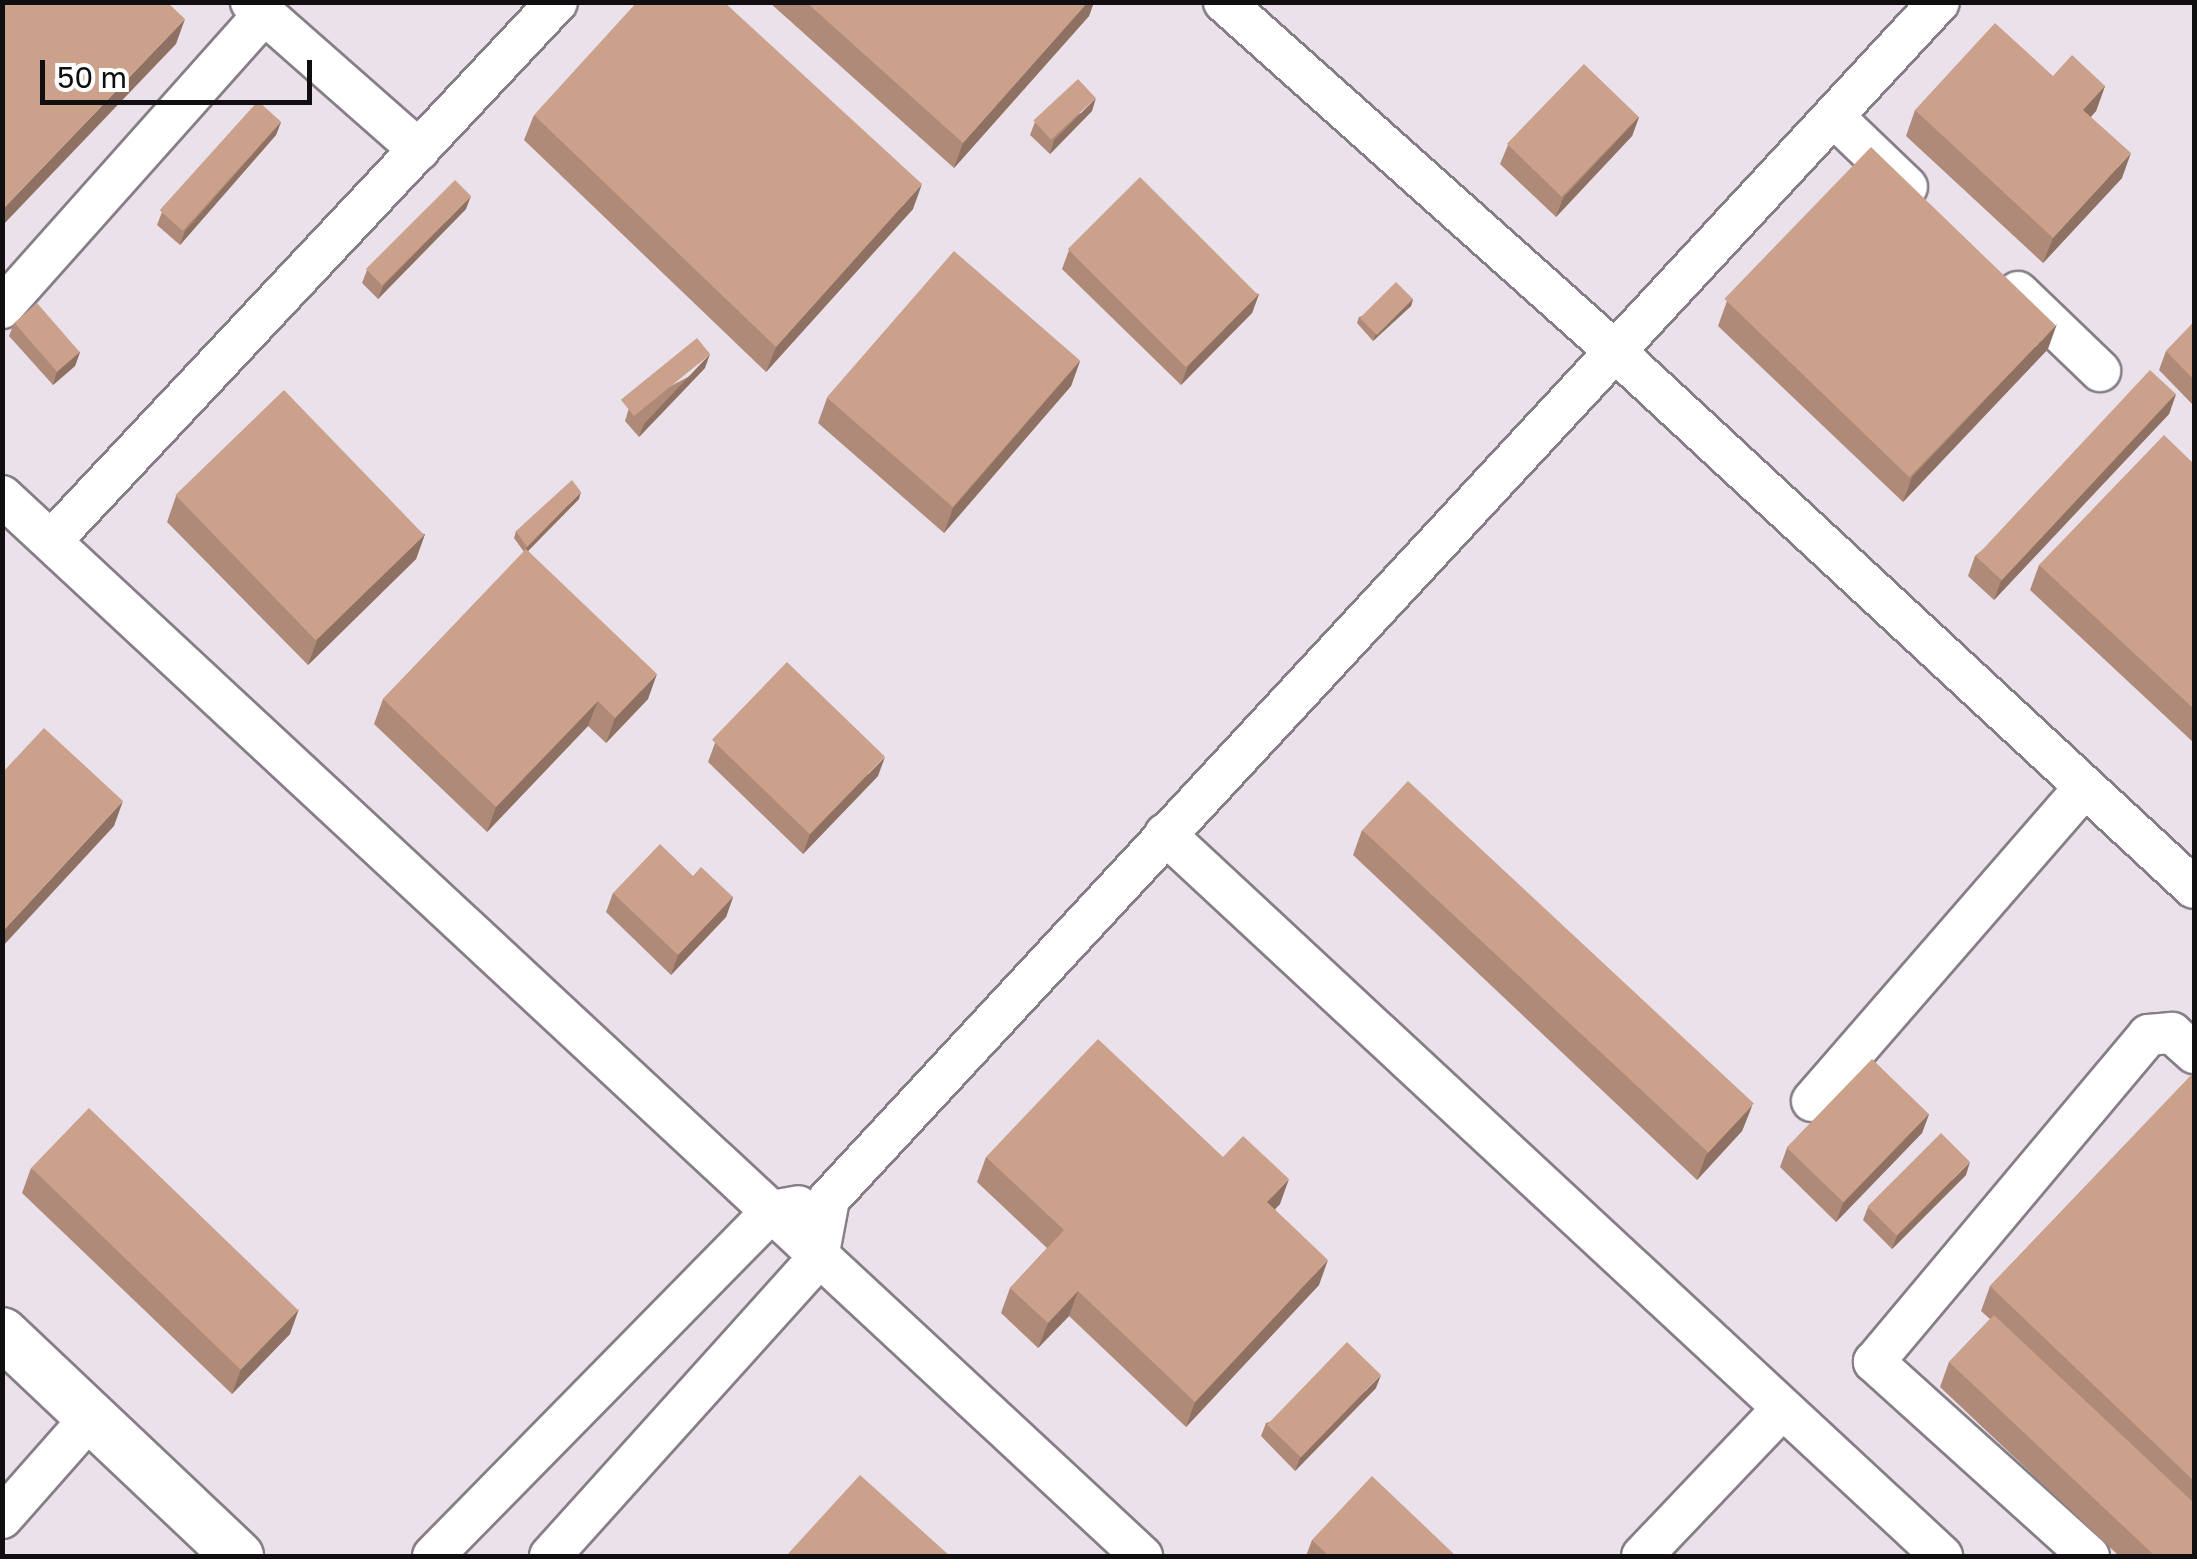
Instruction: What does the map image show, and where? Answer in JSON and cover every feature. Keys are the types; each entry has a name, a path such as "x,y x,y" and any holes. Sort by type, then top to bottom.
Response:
{"main road":[{"path":"2,1333 238,1556"}],"lane":[{"path":"51,541 558,2"},
{"path":"1224,2 1618,354 2084,788 2192,882"},
{"path":"550,1556 818,1258 829,1199 1165,834 1618,354 1939,2"},
{"path":"2,308 257,8 419,150"},
{"path":"1834,117 1932,211"},
{"path":"1988,264 2100,371"},
{"path":"2,496 1142,1556"},
{"path":"1812,1101 2084,788"},
{"path":"1165,834 1942,1556"},
{"path":"2088,1556 1874,1362 2148,1035 2172,1033 2194,1053"},
{"path":"433,1556 772,1212 829,1199"},
{"path":"1642,1556 1782,1409"},
{"path":"2,1518 91,1418"}],"building":[{"path":"2,2 167,2 185,19 2,210"},
{"path":"637,2 724,2 922,184 776,347 534,115"},
{"path":"806,2 1088,2 963,143"},
{"path":"1995,23 2053,76 2072,55 2105,86 2083,110 2131,153 2053,238 1915,110"},
{"path":"1584,64 1639,117 1562,197 1507,144"},
{"path":"1078,79 1096,98 1051,140 1033,121"},
{"path":"258,101 281,122 183,231 160,210"},
{"path":"1871,147 2056,326 1909,477 1724,299"},
{"path":"1140,177 1258,295 1186,367 1068,249"},
{"path":"455,180 471,196 382,285 366,269"},
{"path":"954,251 1080,361 953,507 827,397"},
{"path":"1396,282 1413,299 1377,335 1360,318"},
{"path":"37,303 80,352 57,372 14,323"},
{"path":"2194,322 2194,380 2166,351"},
{"path":"697,338 710,354 634,416 621,400"},
{"path":"2150,370 2176,394 2002,580 1976,556"},
{"path":"284,390 424,535 316,640 175,495"},
{"path":"2164,435 2194,464 2194,709 2039,565"},
{"path":"572,480 581,492 527,547 516,531"},
{"path":"526,549 657,674 615,718 598,701 496,807 383,699"},
{"path":"787,662 885,756 810,834 712,740"},
{"path":"44,728 123,801 2,932 2,773"},
{"path":"1408,781 1754,1104 1708,1153 1362,830"},
{"path":"660,844 693,876 701,867 733,897 678,955 613,893"},
{"path":"1098,1039 1223,1157 1243,1136 1289,1179 1267,1202 1328,1260 1195,1402 1078,1291 1048,1323 1010,1288 1064,1230 986,1157"},
{"path":"1872,1059 1929,1114 1843,1202 1787,1147"},
{"path":"2194,1072 2194,1481 1990,1286"},
{"path":"89,1108 298,1310 241,1370 31,1168"},
{"path":"1941,1133 1970,1162 1896,1236 1867,1207"},
{"path":"1994,1315 2194,1503 2194,1556 2155,1556 1949,1362"},
{"path":"1347,1342 1381,1375 1301,1457 1267,1425"},
{"path":"860,1475 950,1556 786,1556"},
{"path":"1372,1476 1456,1556 1329,1556 1312,1540"}]}
